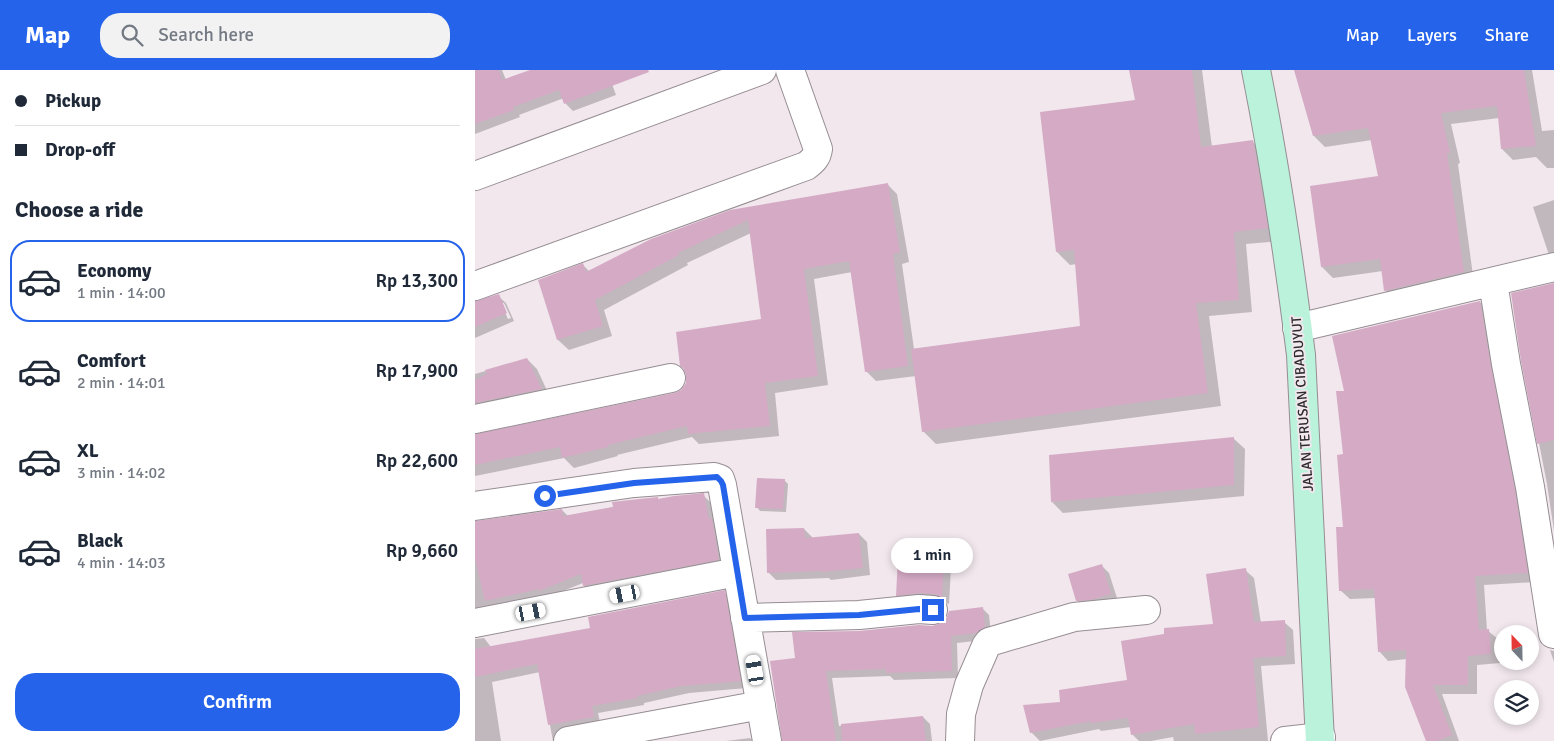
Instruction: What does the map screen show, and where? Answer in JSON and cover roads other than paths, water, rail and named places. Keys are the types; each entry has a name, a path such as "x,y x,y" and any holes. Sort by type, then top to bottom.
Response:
{"main road":[{"name":"JALAN TERUSAN CIBADUYUT","path":"1256,70 1272,151 1295,299 1301,355 1321,739"}],"street":[{"path":"475,176 762,70"},
{"path":"475,286 813,162 817,155 817,149 790,70"},
{"path":"1297,328 1554,267"},
{"path":"1493,282 1506,364 1530,487 1553,634"},
{"path":"475,419 671,378"},
{"path":"475,506 634,483 717,477 723,485 767,741"},
{"path":"475,623 737,572"},
{"path":"745,618 859,615 919,609 933,610"},
{"path":"960,741 961,714 969,686 989,642 1074,617 1146,610"},
{"path":"568,741 761,705"},
{"path":"1285,741 1321,739"}]}
